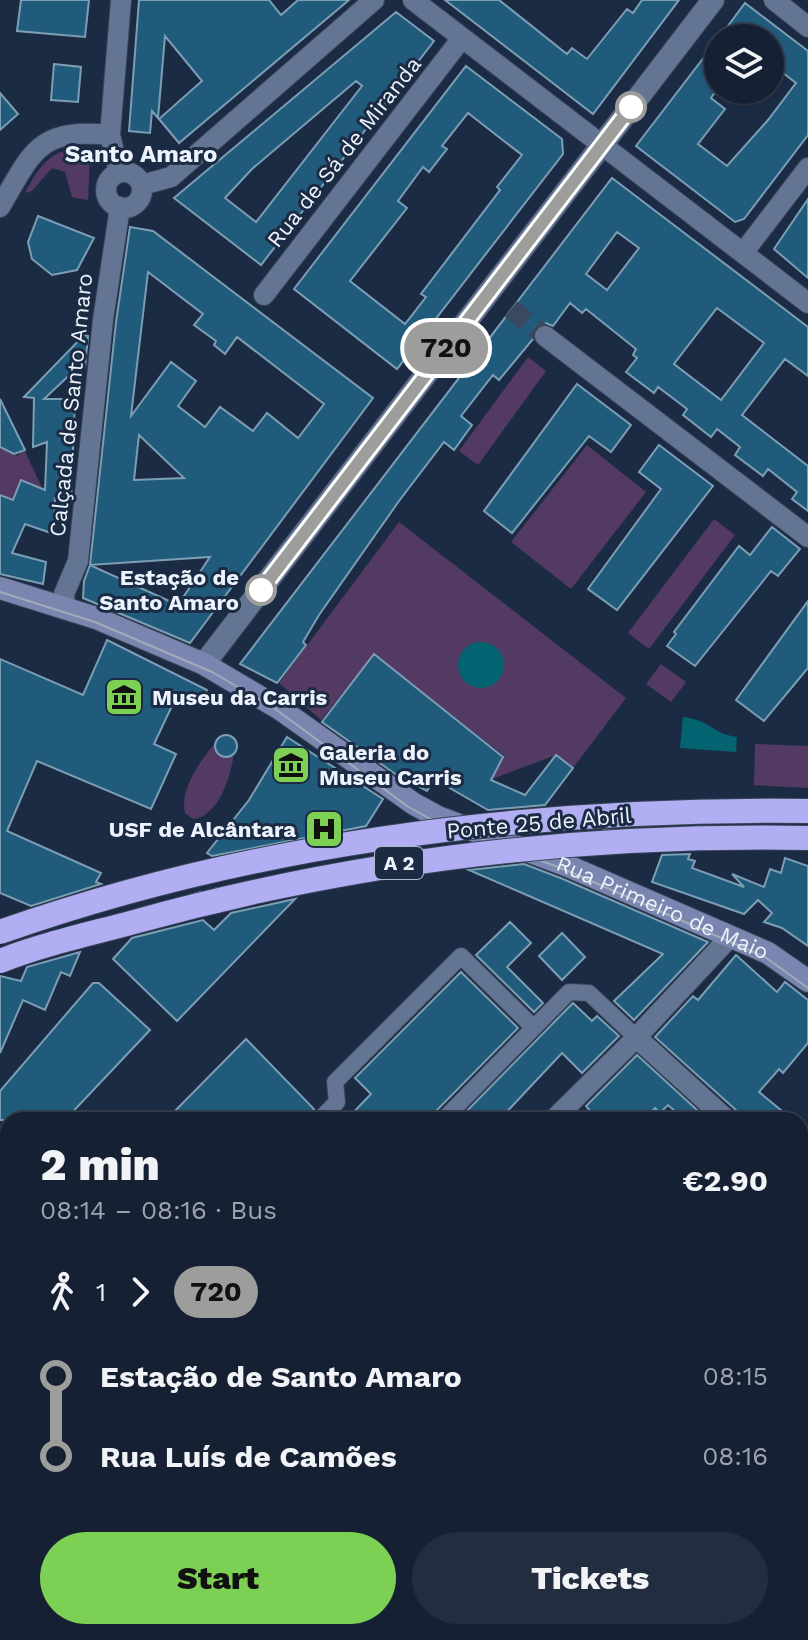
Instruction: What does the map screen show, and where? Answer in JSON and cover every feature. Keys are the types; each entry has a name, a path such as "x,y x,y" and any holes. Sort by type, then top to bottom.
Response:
{"highway":[{"name":"Ponte 25 de Abril","path":"0,932 201,874 398,836 597,814 808,811"},
{"name":"Ponte 25 de Abril","path":"0,961 208,901 404,862 602,840 808,838"}],"main road":[{"name":"Rua Primeiro de Maio","path":"0,588 65,607 204,664 280,709 426,811 568,866 768,953 808,981"}],"street":[{"path":"119,172 110,135 121,0"},
{"path":"142,185 171,177 374,0"},
{"path":"413,0 808,303"},
{"path":"204,664 713,0"},
{"path":"774,0 808,27"},
{"name":"Rua de Sá de Miranda","path":"264,295 462,38"},
{"path":"0,207 28,157 46,141 69,133 110,135"},
{"path":"743,253 808,168"},
{"path":"119,172 135,175 142,185 137,203 120,207 111,202 106,189 112,176 119,172"},
{"name":"Calçada de Santo Amaro","path":"65,607 64,594 78,561 103,320 120,207"},
{"path":"545,336 808,537"},
{"path":"562,1112 637,1038 730,937"},
{"path":"327,1112 337,1102 335,1082 461,956 534,1028"},
{"path":"451,1112 569,992 582,991 593,996 718,1112"}],"shaded area":[{"path":"82,147 90,155 88,200 72,197 65,172 52,168 32,191 25,193 47,161 62,152"},
{"path":"528,357 546,371 478,465 459,451"},
{"path":"587,445 646,492 571,589 511,542"},
{"path":"0,447 18,456 23,447 42,488 21,480 13,500 0,495"},
{"path":"714,519 735,535 649,649 628,633"},
{"path":"399,522 626,698 573,768 556,755 492,779 503,755 374,654 321,720 279,683"},
{"path":"481,642 497,649 504,665 497,681 481,688 465,681 458,665 465,649"},
{"path":"661,664 686,682 671,702 646,684"},
{"path":"683,717 737,737 736,752 680,748"},
{"path":"217,741 219,754 228,757 234,753 230,772 217,803 210,811 193,819 185,813 185,794 199,765"},
{"path":"755,744 808,746 808,788 754,785"}],"building":[{"path":"21,0 89,0 85,37 17,31"},
{"path":"139,0 269,0 281,15 298,0 349,0 179,143 159,119 202,81 165,36 158,118 152,111 150,133 129,131"},
{"path":"445,0 499,0 567,54 572,48 587,59 627,9 633,13 642,0 679,0 593,114"},
{"path":"745,3 773,24 729,24"},
{"path":"396,12 434,41 261,265 174,198","holes":["356,81 362,86 256,222 225,198 252,169"]},
{"path":"784,33 808,51 808,135 744,219 735,222 636,146 704,57 704,104 719,104 725,109 698,144 727,166 780,104 784,104 784,99 796,83 784,74"},
{"path":"54,64 81,67 78,102 51,100"},
{"path":"466,66 562,139 563,154 397,369 294,289","holes":["468,113 522,155 497,187 500,190 421,294 426,297 405,324 350,281 407,208 398,201 423,167 429,172 447,149 442,146"]},
{"path":"0,93 18,114 0,130"},
{"path":"612,178 808,327 808,376 785,359 742,415 808,466 808,511 792,499 797,492 768,469 763,476 735,455 740,447 717,429 711,437 683,415 687,409 658,387 654,393 626,372 637,358 633,355 636,349 586,309 582,313 570,303 553,326 546,323 535,328 533,339 499,380 493,375 461,416 472,425 454,450 444,442 399,501 319,615 303,642 306,645 277,683 240,664","holes":["617,232 639,248 607,290 586,274","717,308 764,343 721,400 674,364"]},
{"path":"808,199 808,278 774,249"},
{"path":"38,216 94,238 77,270 52,275 32,259 28,242"},
{"path":"130,227 153,231 373,398 190,643 83,598 84,581 90,565 116,322","holes":["148,272 203,314 194,325 216,341 214,345 225,354 237,337 324,404 298,438 267,413 253,431 220,407 205,427 178,406 196,381 171,362 131,416","139,435 184,478 134,480","210,557 178,605 90,565"]},
{"path":"84,335 88,336 85,367 79,366 44,399 75,399 71,499 55,498 54,534 25,524 12,553 46,562 43,584 0,574 0,495 13,500 21,480 45,490 47,442 33,447 34,398 24,397"},
{"path":"577,384 631,425 611,452 589,436 512,533 484,511"},
{"path":"0,399 25,450 14,454 0,447"},
{"path":"659,445 713,486 617,610 588,589 661,489 639,472"},
{"path":"772,527 800,549 778,576 771,571 695,666 667,646 676,634 674,632 739,546 750,555"},
{"path":"808,601 808,668 764,721 736,700"},
{"path":"107,640 207,690 201,703 178,693 154,744 176,754 151,809 37,761 7,831 101,873 96,882 101,884 31,906 0,893 0,659 83,695"},
{"path":"374,654 503,757 491,780 525,795 556,755 573,768 545,805 488,810 434,779 427,791 398,776 322,722"},
{"path":"226,735 237,746 226,757 215,746"},
{"path":"287,737 383,799 366,826 212,856 207,853 249,800"},
{"path":"690,854 688,859 695,861 692,868 744,887 732,874 764,887 770,869 781,873 785,858 808,866 808,946 782,928 764,922 772,913 758,900 744,914 652,882 662,855"},
{"path":"524,864 708,942 634,1020 614,1001 663,954 469,870"},
{"path":"295,899 177,1021 113,959 132,938 203,920 214,930 231,913"},
{"path":"510,922 531,943 507,967 543,1003 534,1012 476,955"},
{"path":"562,933 585,957 562,980 539,956"},
{"path":"80,952 70,976 61,972 45,1010 23,1000 0,1053 0,976 21,981 27,967"},
{"path":"736,955 777,992 785,982 808,1000 808,1043 783,1073 779,1069 759,1092 783,1112 737,1112 655,1037 693,996 698,1000"},
{"path":"461,972 518,1028 435,1112 354,1112 371,1094 355,1078"},
{"path":"93,983 99,983 150,1030 73,1112 0,1112 0,1091"},
{"path":"573,1003 592,1021 597,1016 619,1036 582,1073 562,1053 507,1112 466,1112"},
{"path":"246,1039 314,1109 312,1112 174,1112"},
{"path":"637,1055 699,1112 676,1112 668,1105 661,1112 655,1108 651,1112 591,1112 586,1106"}],"tunnel":[{"path":"511,309 545,336"}],"tram line":[{"path":"0,592 95,622 212,672 274,708 407,806 434,821 566,870 765,957 808,988"}],"railway":[{"path":"0,952 206,892 402,855 600,832 808,830"}],"bus line":[{"name":"720","path":"261,590 631,107"}],"place":[{"name":"Estação de Santo Amaro","path":"261,590"},
{"name":"Museu da Carris","path":"124,697"},
{"name":"Galeria do Museu Carris","path":"291,765"},
{"name":"USF de Alcântara","path":"324,829"}],"district":[{"name":"Santo Amaro","path":"141,154"}]}
